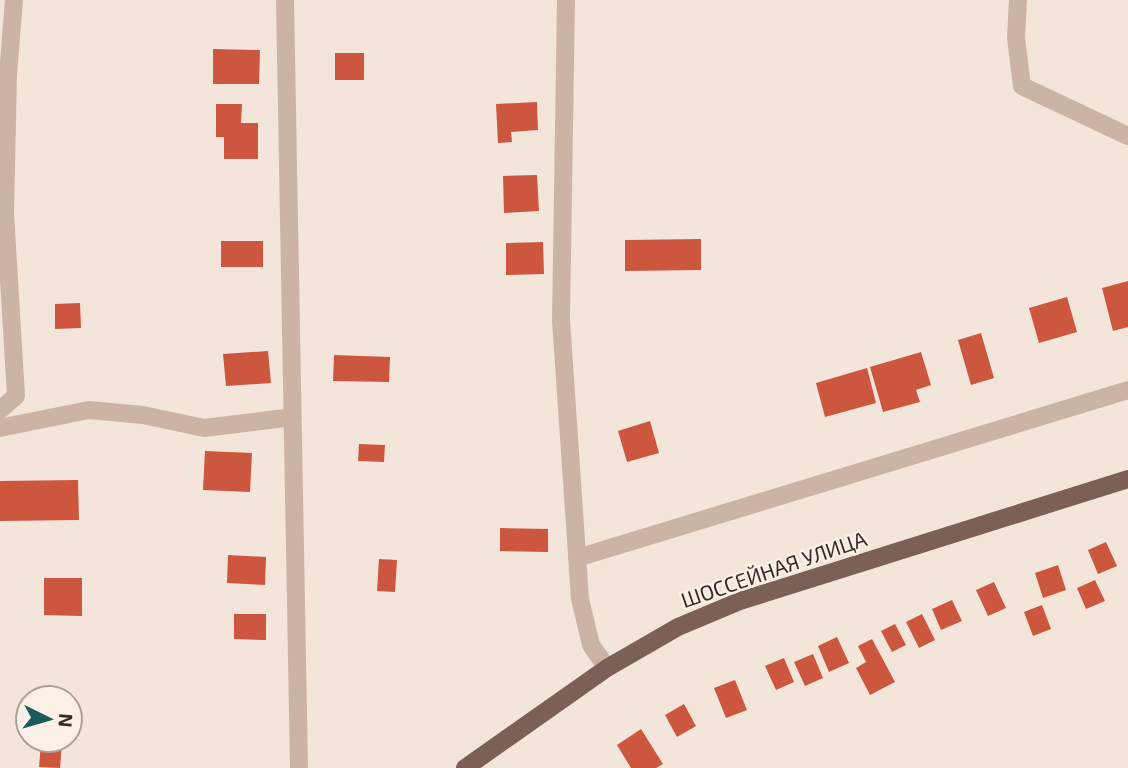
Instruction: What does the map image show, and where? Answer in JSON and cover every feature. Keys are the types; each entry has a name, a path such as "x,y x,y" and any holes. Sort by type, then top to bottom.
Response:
{"main road":[{"name":"ШОССЕЙНАЯ УЛИЦА","path":"465,768 607,668 678,627 740,601 1128,479"}],"street":[{"path":"0,410 16,396 5,213 8,75 15,0"},
{"path":"285,0 299,768"},
{"path":"566,0 561,320 580,599 591,645 607,668"},
{"path":"1018,0 1016,38 1022,86 1128,136"},
{"path":"577,558 1128,390"},
{"path":"0,428 89,410 143,415 204,428 293,417"}],"building":[{"path":"213,49 260,50 259,84 213,84"},
{"path":"335,53 364,53 364,80 335,80"},
{"path":"537,102 538,130 511,132 512,142 498,143 496,104"},
{"path":"216,104 242,104 241,123 258,123 258,159 224,159 224,137 216,137"},
{"path":"537,175 539,211 504,213 503,176"},
{"path":"701,239 701,270 625,271 625,240"},
{"path":"221,241 263,241 263,267 221,267"},
{"path":"543,242 544,274 506,275 506,243"},
{"path":"1128,281 1128,327 1113,331 1102,288"},
{"path":"1067,297 1077,332 1039,343 1029,308"},
{"path":"80,303 81,328 55,329 55,304"},
{"path":"981,333 994,378 971,385 958,340"},
{"path":"268,351 271,383 226,386 223,354"},
{"path":"921,352 931,385 916,390 920,402 883,412 870,367"},
{"path":"334,355 390,357 389,382 333,381"},
{"path":"867,368 876,403 825,417 816,383"},
{"path":"650,421 659,453 627,462 618,431"},
{"path":"359,444 385,445 384,462 358,461"},
{"path":"205,451 252,453 250,492 203,490"},
{"path":"78,480 79,520 0,521 0,481"},
{"path":"500,528 548,529 548,552 500,551"},
{"path":"1106,542 1117,566 1098,574 1088,550"},
{"path":"228,555 266,557 265,585 227,583"},
{"path":"379,559 397,560 395,592 377,591"},
{"path":"1058,565 1066,590 1043,598 1035,573"},
{"path":"44,578 82,578 82,616 44,615"},
{"path":"1095,580 1105,601 1086,609 1077,588"},
{"path":"994,582 1006,608 988,616 976,590"},
{"path":"952,600 962,621 941,630 932,609"},
{"path":"1042,605 1051,629 1033,636 1024,612"},
{"path":"234,614 266,614 266,640 234,639"},
{"path":"922,614 935,640 919,648 906,622"},
{"path":"895,624 906,645 892,652 881,631"},
{"path":"837,637 849,663 829,672 818,646"},
{"path":"872,639 895,682 870,695 856,668 866,662 858,646"},
{"path":"813,654 823,678 805,686 794,662"},
{"path":"784,658 794,682 776,690 765,666"},
{"path":"735,680 747,710 726,718 714,688"},
{"path":"684,704 696,726 677,737 665,715"},
{"path":"641,729 663,764 656,768 631,768 617,745"},
{"path":"40,754 61,754 60,768 39,767"}]}
